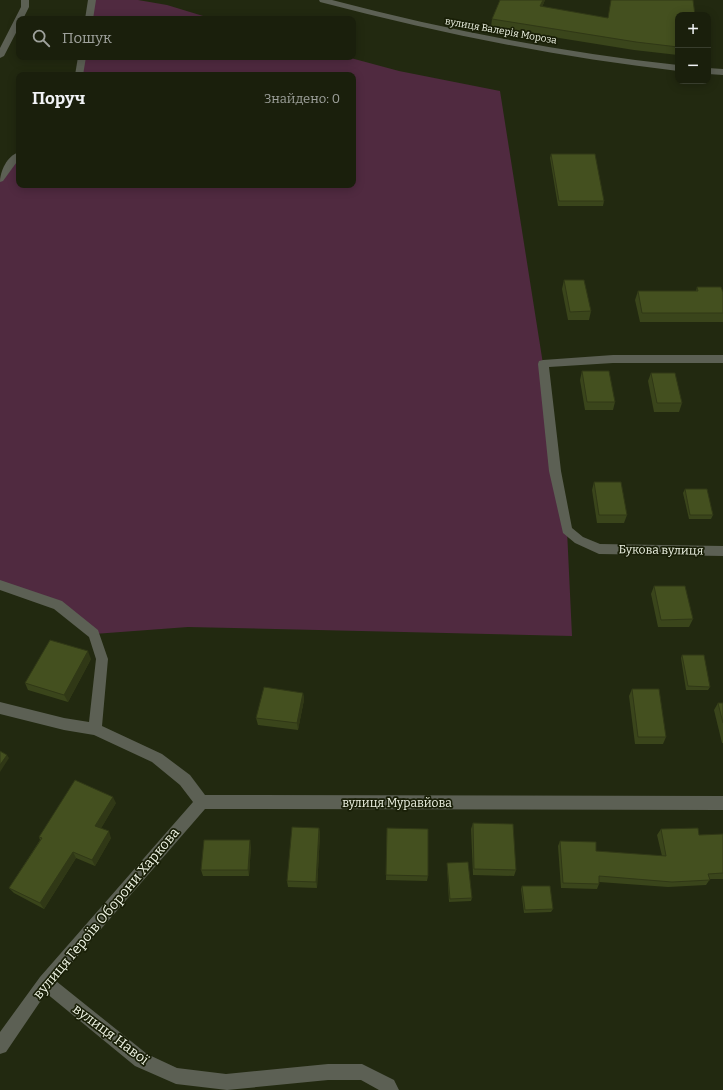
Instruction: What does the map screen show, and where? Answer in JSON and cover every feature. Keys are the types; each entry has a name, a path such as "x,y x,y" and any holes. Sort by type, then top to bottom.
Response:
{"street":[{"path":"20,16 25,7 25,0"},
{"path":"89,16 92,0"},
{"name":"вулиця Валерія Мороза","path":"323,0 386,17 451,32 548,50 675,68"},
{"path":"0,56 16,25"},
{"path":"80,72 82,60"},
{"path":"711,71 723,72"},
{"path":"0,179 16,157"},
{"name":"Букова вулиця","path":"723,359 613,359 543,364 555,470 567,530 579,540 599,549 723,551"},
{"path":"0,585 58,605 94,634 102,660 96,729"},
{"path":"0,708 64,724 96,729 157,758 184,780 202,802"},
{"name":"вулиця Муравйова","path":"202,802 723,803"},
{"name":"вулиця Героїв Оборони Харкова","path":"0,1046 45,982 202,802"},
{"name":"вулиця Навої","path":"45,982 141,1060 176,1076 226,1082 328,1072 362,1072 388,1086 391,1090"}],"shaded area":[{"path":"93,0 138,0 167,5 203,16 90,16"},
{"path":"356,59 399,71 500,91 543,364 567,530 572,636 188,627 94,634 58,605 0,585 0,179 6,169 16,158 16,188 356,188 356,72 80,72 82,60"}],"building":[{"path":"500,0 543,0 540,6 608,18 611,0 693,0 695,12 675,12 675,47 636,42 492,19"},
{"path":"551,154 595,154 604,201 559,201"},
{"path":"564,280 584,280 591,311 570,312"},
{"path":"697,287 721,287 723,292 723,313 642,313 638,291 698,291"},
{"path":"582,371 609,371 615,402 587,402"},
{"path":"651,373 675,373 682,403 657,403"},
{"path":"594,482 621,482 627,515 599,515"},
{"path":"685,489 707,489 713,515 690,515"},
{"path":"654,586 685,586 693,619 661,620"},
{"path":"50,640 88,651 64,695 25,683"},
{"path":"682,655 704,655 710,687 688,686"},
{"path":"264,687 303,693 297,723 256,718"},
{"path":"632,689 659,689 666,737 638,737"},
{"path":"718,703 723,703 723,723"},
{"path":"0,751 7,755 0,765"},
{"path":"75,780 113,797 95,826 109,831 92,860 73,852 40,903 9,888 42,838 39,837"},
{"path":"473,823 513,824 516,870 474,869"},
{"path":"292,827 319,828 316,882 287,881"},
{"path":"387,828 428,829 428,876 386,875"},
{"path":"698,828 699,835 723,834 723,873 708,874 710,880 672,882 599,876 599,884 563,883 560,841 596,842 596,851 666,856 661,829"},
{"path":"204,840 250,840 248,870 201,870"},
{"path":"468,862 472,898 450,899 447,863"},
{"path":"522,886 550,886 553,909 525,910"}]}
